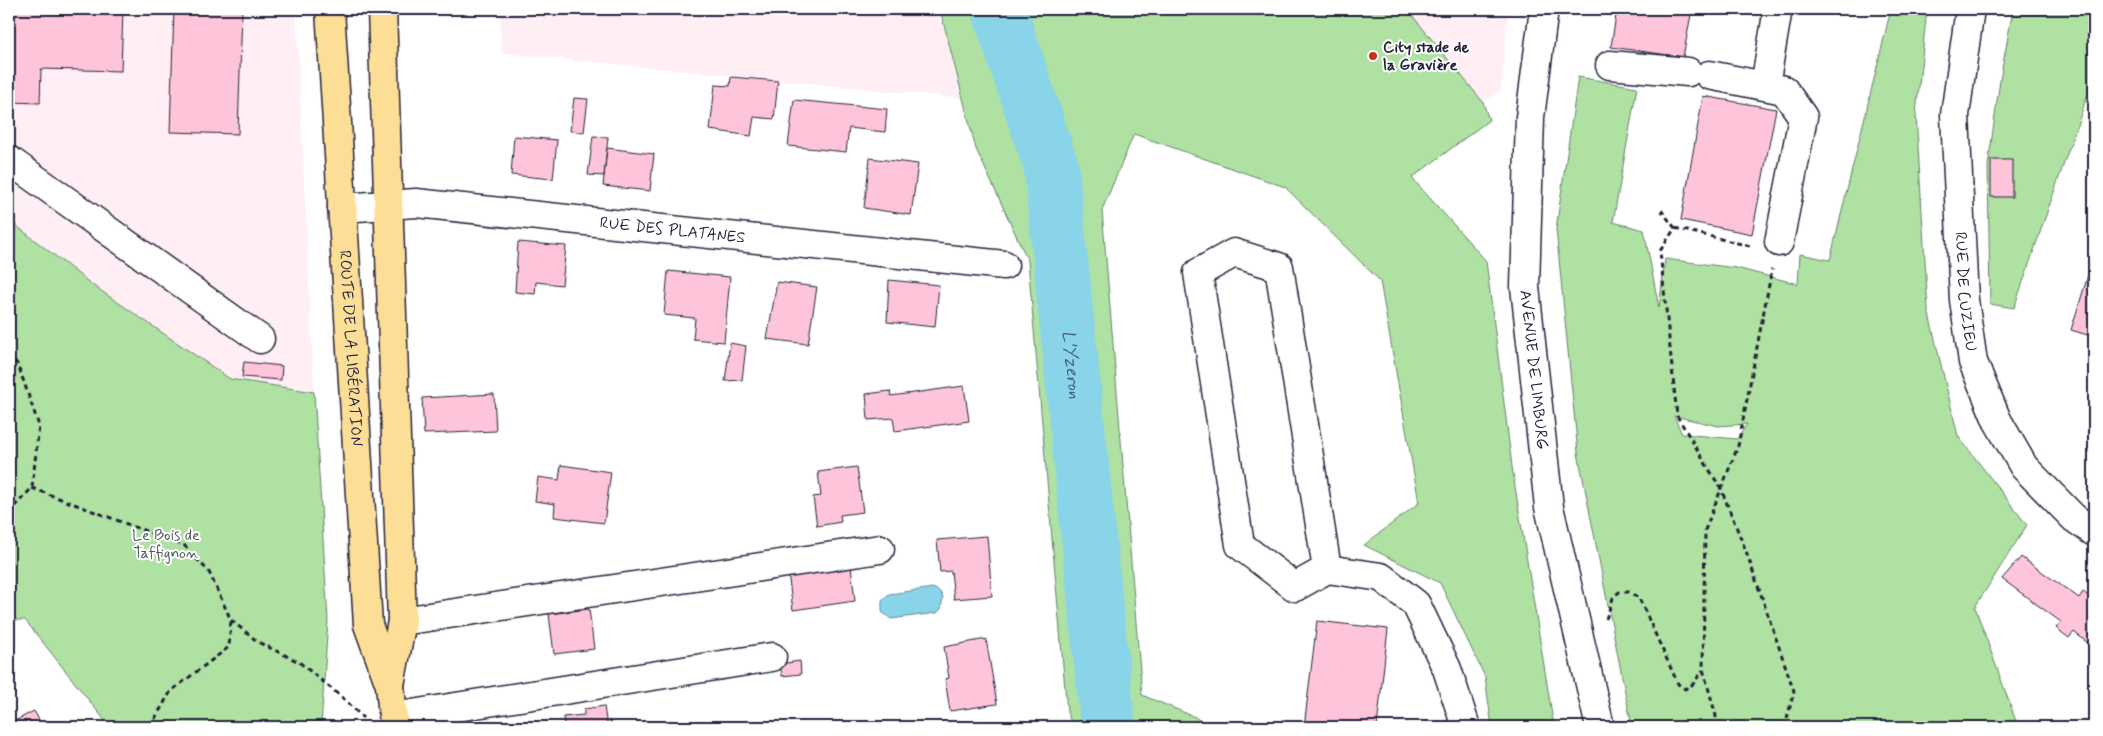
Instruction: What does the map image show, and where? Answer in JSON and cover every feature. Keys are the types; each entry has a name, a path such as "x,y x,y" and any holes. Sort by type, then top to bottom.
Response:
{"main road":[{"name":"ROUTE DE LA LIBÉRATION","path":"330,9 368,625 390,685"},
{"name":"ROUTE DE LA LIBÉRATION","path":"382,9 402,621 390,685 393,722"}],"street":[{"name":"AVENUE DE LIMBURG","path":"1544,9 1530,118 1525,287 1549,507 1600,727"},
{"path":"1765,85 1778,9"},
{"name":"RUE DE CUZIEU","path":"1970,9 1955,115 1964,300 1973,362 1997,420 2024,467 2074,518 2094,532"},
{"path":"1610,65 1699,74 1784,90 1803,117 1778,247"},
{"path":"9,160 260,339"},
{"name":"RUE DES PLATANES","path":"342,208 416,203 1004,265"},
{"path":"1327,569 1279,267 1234,253 1198,273 1240,545 1295,587 1327,569 1381,577 1416,604 1447,669 1466,727"},
{"path":"402,621 880,549"},
{"path":"393,722 772,657"}],"path":[{"path":"1661,210 1675,228 1778,247 1766,293 1738,446 1706,530 1703,669 1716,716 1715,727"},
{"path":"1675,228 1660,251 1677,416 1721,489 1746,551 1794,691 1785,727"},
{"path":"9,354 18,365 39,426 32,488 9,512"},
{"path":"32,488 185,546 209,572 232,620 258,642 299,662 344,699 364,720"},
{"path":"1604,625 1613,598 1620,592 1629,592 1639,598 1678,684 1685,689 1693,684 1703,669"},
{"path":"150,727 171,691 229,647 232,620"}],"shaded area":[{"path":"9,9 296,9 314,392 230,379 91,284 9,220"},
{"path":"500,9 940,9 962,98 501,53"},
{"path":"1407,9 1508,9 1501,91 1483,102"}],"green space":[{"path":"940,9 1407,9 1483,102 1489,120 1412,178 1486,261 1513,474 1554,727 1492,727 1485,677 1440,583 1364,545 1419,503 1380,281 1285,187 1134,134 1102,210 1142,695 1195,717 1209,727 1073,727 1067,712 1028,261 976,149"},
{"path":"1891,9 1927,9 1916,114 1928,310 1958,436 2027,525 1975,607 2018,727 1632,727 1578,453 1556,229 1578,77 1637,87 1613,222 1644,230 1659,308 1665,259 1736,268 1798,284 1800,254 1830,260","holes":["1674,416 1718,426 1747,424 1737,439 1682,434"]},
{"path":"2013,9 2094,9 2094,76 2014,308 1990,304 1988,166 2000,80"},
{"name":"Le Bois de Taffignon","path":"9,220 91,284 230,379 314,392 328,620 321,727 110,727 25,620 9,620"}],"water":[{"path":"933,588 940,592 943,597 941,609 937,613 891,619 882,612 882,600 889,594"}],"building":[{"path":"9,9 123,9 121,71 41,69 40,103 9,102"},
{"path":"174,9 242,9 238,134 170,132"},
{"path":"1617,9 1692,9 1683,57 1611,47"},
{"path":"731,77 778,81 774,119 754,117 751,136 710,130 715,85 730,86"},
{"path":"1703,96 1776,109 1752,234 1681,220"},
{"path":"574,98 588,99 584,132 570,131"},
{"path":"794,100 887,109 885,132 849,128 846,152 788,146"},
{"path":"514,136 557,140 553,179 511,175"},
{"path":"593,136 608,137 604,176 588,175"},
{"path":"607,148 654,154 650,191 603,186"},
{"path":"870,158 918,164 911,215 864,208"},
{"path":"1991,160 2012,160 2012,197 1991,197"},
{"path":"518,242 566,246 562,285 536,282 535,294 515,292"},
{"path":"2094,256 2094,337 2071,330"},
{"path":"668,271 730,277 724,342 693,339 695,318 664,315"},
{"path":"889,280 939,285 935,327 887,322"},
{"path":"777,282 817,287 808,344 767,339"},
{"path":"730,343 746,346 742,380 725,381"},
{"path":"244,362 282,366 281,380 242,377"},
{"path":"964,386 969,421 895,431 893,418 868,420 866,394 890,391 891,396"},
{"path":"494,394 496,431 424,434 422,398"},
{"path":"561,465 611,472 604,523 554,517 555,504 535,501 538,477 559,480"},
{"path":"857,467 863,512 840,515 841,522 817,526 813,497 821,496 818,472"},
{"path":"987,536 992,596 954,599 951,571 940,572 937,540"},
{"path":"2021,557 2079,598 2083,592 2094,600 2092,607 2094,608 2094,648 2074,632 2069,638 2056,628 2061,622 2002,579"},
{"path":"851,566 855,601 793,610 788,573"},
{"path":"589,609 594,649 554,654 549,614"},
{"path":"1317,621 1388,629 1377,727 1304,727"},
{"path":"986,639 997,704 950,711 945,679 949,678 944,647"},
{"path":"800,661 801,674 782,676 780,664"},
{"path":"604,706 607,727 564,727 563,717 584,715 584,709"},
{"path":"34,711 43,727 9,727 9,724"}],"waterway":[{"name":"L'Yzeron","path":"999,9 1051,166 1108,727"}],"place":[{"name":"City stade de la Gravière","path":"1373,56"}]}
